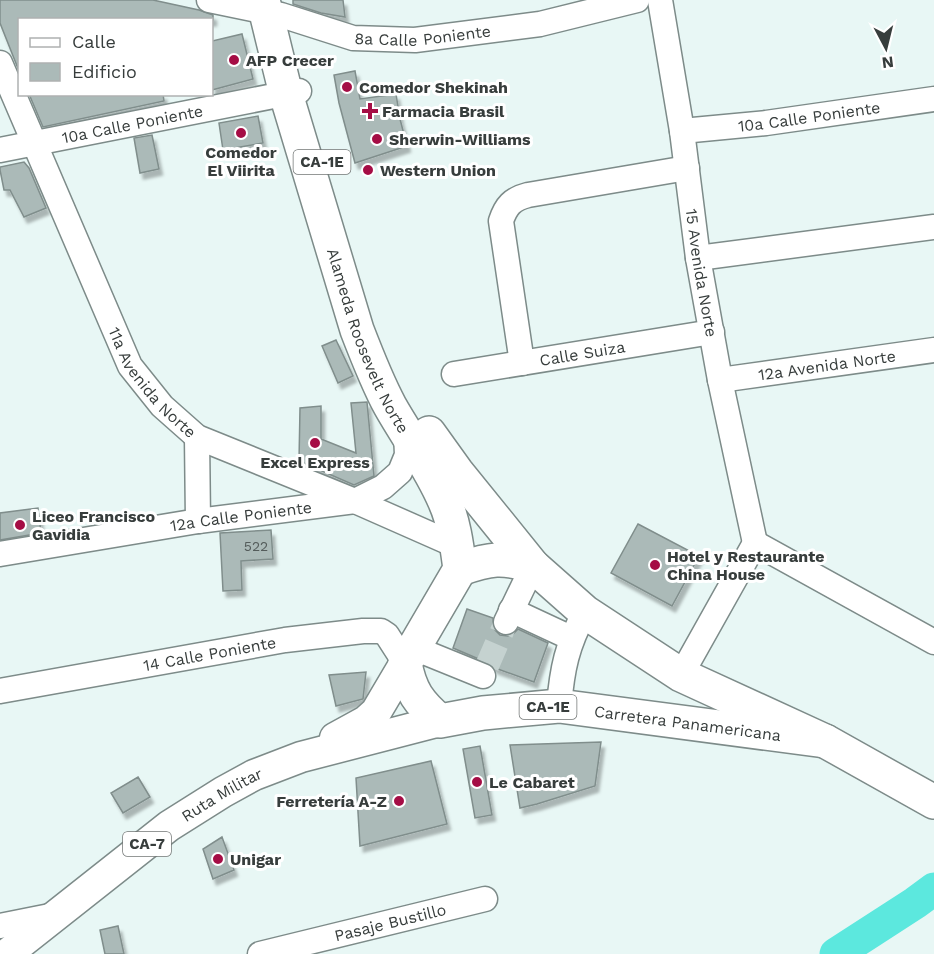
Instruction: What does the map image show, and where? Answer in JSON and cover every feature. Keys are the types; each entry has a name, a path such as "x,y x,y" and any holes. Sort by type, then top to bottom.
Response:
{"highway":[{"name":"Alameda Roosevelt Norte","path":"272,7 357,330 390,406 434,478 446,503 459,558"},
{"name":"Alameda Roosevelt Norte","path":"293,92 385,354 414,409 443,453 533,566"},
{"path":"440,721 422,705 414,694 408,679 410,656 459,558 507,559 533,566"},
{"name":"Carretera Panamericana","path":"533,566 578,625 825,741 934,802"},
{"path":"657,718 681,675"},
{"name":"Carretera Panamericana","path":"440,721 483,713 559,706 825,741"}],"main road":[{"name":"Ruta Militar","path":"301,757 366,721 376,712 410,656"},
{"name":"Ruta Militar","path":"13,945 195,809 254,775 301,757 440,721"}],"street":[{"name":"8a Calle Poniente","path":"209,0 272,7 353,38 415,40 540,24 637,0"},
{"name":"15 Avenida Norte","path":"660,0 687,168 698,258 720,380 755,543"},
{"name":"11a Avenida Norte","path":"0,63 130,366 162,406 197,437 355,501 459,558"},
{"name":"10a Calle Poniente","path":"0,150 293,92"},
{"name":"10a Calle Poniente","path":"681,131 766,123 934,99"},
{"path":"522,363 501,221 505,209 515,198 528,195 687,168"},
{"path":"698,258 934,227"},
{"name":"Calle Suiza","path":"454,374 712,332"},
{"name":"12a Avenida Norte","path":"720,380 934,350"},
{"name":"12a Calle Poniente","path":"0,554 198,521 355,501 383,487 400,472 407,456 406,433"},
{"path":"197,437 198,521"},
{"path":"681,675 755,543 934,642"},
{"path":"533,566 508,616 578,625 561,678 559,706"},
{"name":"14 Calle Poniente","path":"0,691 285,640 363,631 381,631 410,656"},
{"path":"410,656 485,671 483,713"},
{"name":"Pasaje Bustillo","path":"260,954 485,899"}],"building":[{"path":"0,0 153,0 213,15 213,18 18,18 18,68 0,23"},
{"path":"293,0 343,0 345,17 321,13 293,4"},
{"name":"AFP Crecer","path":"242,34 253,79 213,90 213,41"},
{"path":"355,71 360,99 396,94 407,146 355,163 334,75"},
{"path":"30,96 163,96 164,101 43,127"},
{"name":"Comedor El Viirita","path":"258,116 263,143 223,150 219,123"},
{"path":"152,135 159,169 140,173 134,138"},
{"path":"24,162 29,168 46,208 24,217 10,190 4,190 0,167"},
{"path":"336,340 353,376 338,383 322,346"},
{"name":"Excel Express","path":"367,402 374,476 354,485 299,461 300,408 321,406 321,439 356,453 351,403"},
{"name":"Liceo Francisco Gavidia","path":"38,508 41,533 0,540 0,513"},
{"name":"Hotel y Restaurante China House","path":"638,524 699,556 672,606 611,573"},
{"path":"271,530 273,559 241,561 242,590 223,591 220,533"},
{"path":"467,609 493,618 494,629 500,635 508,636 518,629 548,643 534,682 495,668 453,648"},
{"path":"366,672 363,699 336,706 329,675"},
{"path":"601,742 595,786 520,808 510,745"},
{"name":"Le Cabaret","path":"480,746 492,815 475,818 463,749"},
{"name":"Ferretería A-Z","path":"431,761 447,824 360,846 356,778"},
{"path":"138,777 150,797 123,813 111,793"},
{"name":"Unigar","path":"222,837 234,870 213,879 203,849"},
{"path":"118,926 124,954 105,954 100,930"}],"waterway":[{"path":"836,954 934,889"}],"tunnel":[{"path":"487,666 506,622"}],"place":[{"name":"AFP Crecer","path":"234,60"},
{"name":"Comedor Shekinah","path":"347,87"},
{"name":"Farmacia Brasil","path":"370,111"},
{"name":"Comedor El Viirita","path":"241,133"},
{"name":"Sherwin-Williams","path":"377,139"},
{"name":"Western Union","path":"368,170"},
{"name":"Excel Express","path":"315,443"},
{"name":"Liceo Francisco Gavidia","path":"20,525"},
{"name":"Hotel y Restaurante China House","path":"655,565"},
{"name":"Le Cabaret","path":"477,782"},
{"name":"Ferretería A-Z","path":"399,801"},
{"name":"Unigar","path":"218,859"}]}
